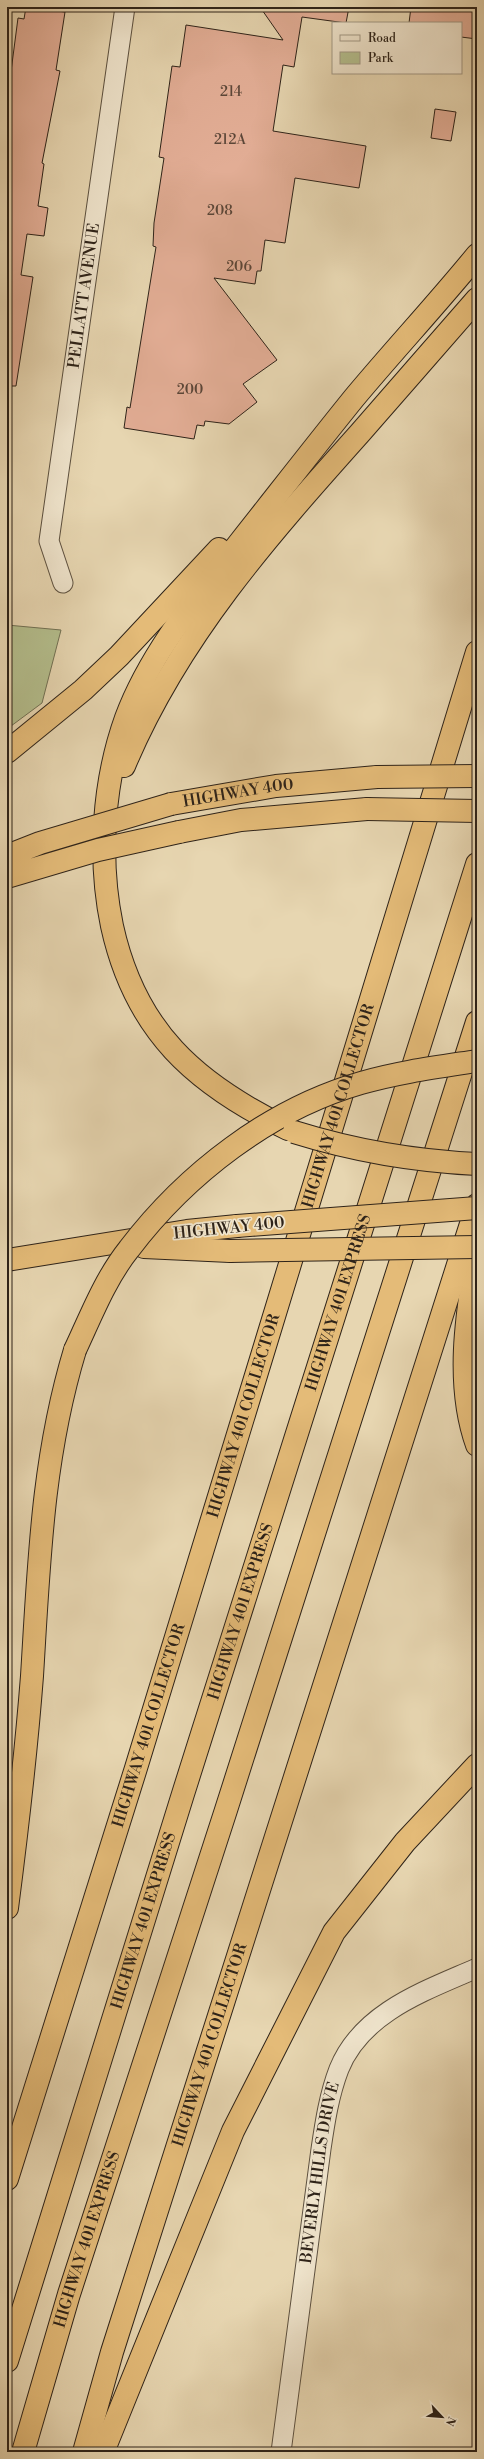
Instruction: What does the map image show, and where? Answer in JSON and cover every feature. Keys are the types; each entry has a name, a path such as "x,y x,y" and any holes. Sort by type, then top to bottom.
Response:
{"highway":[{"path":"477,255 326,434 222,566 162,648 127,718 115,757 108,806 105,857 108,905 117,946 133,991 167,1045 194,1072 224,1095 294,1132 370,1152 414,1160 477,1164"},
{"path":"108,806 152,707 190,641 303,497 477,299"},
{"path":"7,752 83,690 119,656 326,434"},
{"name":"HIGHWAY 401 COLLECTOR","path":"7,2179 140,1753 477,652"},
{"name":"HIGHWAY 400","path":"7,856 97,825 171,804 276,786 377,777 477,776"},
{"path":"7,877 98,850 241,820 367,809 477,811"},
{"name":"HIGHWAY 401 EXPRESS","path":"7,2361 180,1802 477,864"},
{"name":"HIGHWAY 401 EXPRESS","path":"23,2452 69,2294 226,1810 477,1022"},
{"path":"7,1908 18,1824 28,1726 43,1505 54,1427 75,1350 99,1298 128,1250 164,1207 203,1172 241,1142 282,1116 323,1097 361,1083 420,1069 477,1061"},
{"name":"HIGHWAY 401 COLLECTOR","path":"84,2452 114,2345 477,1205"},
{"name":"HIGHWAY 400","path":"7,1260 187,1231 477,1208"},
{"path":"99,1245 230,1251 477,1247"},
{"path":"477,1250 469,1300 466,1352 466,1400 472,1430 477,1445"},
{"path":"103,2452 233,2130 334,1932 405,1842 477,1765"},
{"path":"7,1776 18,1824"}],"street":[{"name":"PELLATT AVENUE","path":"63,583 49,541 126,7"},
{"name":"BEVERLY HILLS DRIVE","path":"281,2452 321,2149 329,2100 339,2068 359,2036 401,2001 477,1968"}],"green space":[{"path":"7,625 61,630 42,703 7,729"}],"building":[{"path":"26,7 65,12 56,70 60,71 42,163 44,164 38,206 48,208 44,236 27,234 21,275 33,277 16,386 7,386 7,155 9,140 7,138 7,102 18,18 24,19"},
{"path":"260,7 349,7 346,22 302,17 294,67 283,65 273,131 366,146 359,188 295,178 285,243 265,240 261,271 257,271 255,284 214,278 277,360 243,384 257,402 229,424 205,421 204,426 197,425 194,439 124,428 127,407 130,408 156,247 153,246 154,223 164,158 159,157 172,66 180,67 186,25 283,40"},
{"path":"411,7 477,7 477,39 462,37 462,22 409,22"},
{"path":"435,109 456,112 451,141 431,138"}]}
